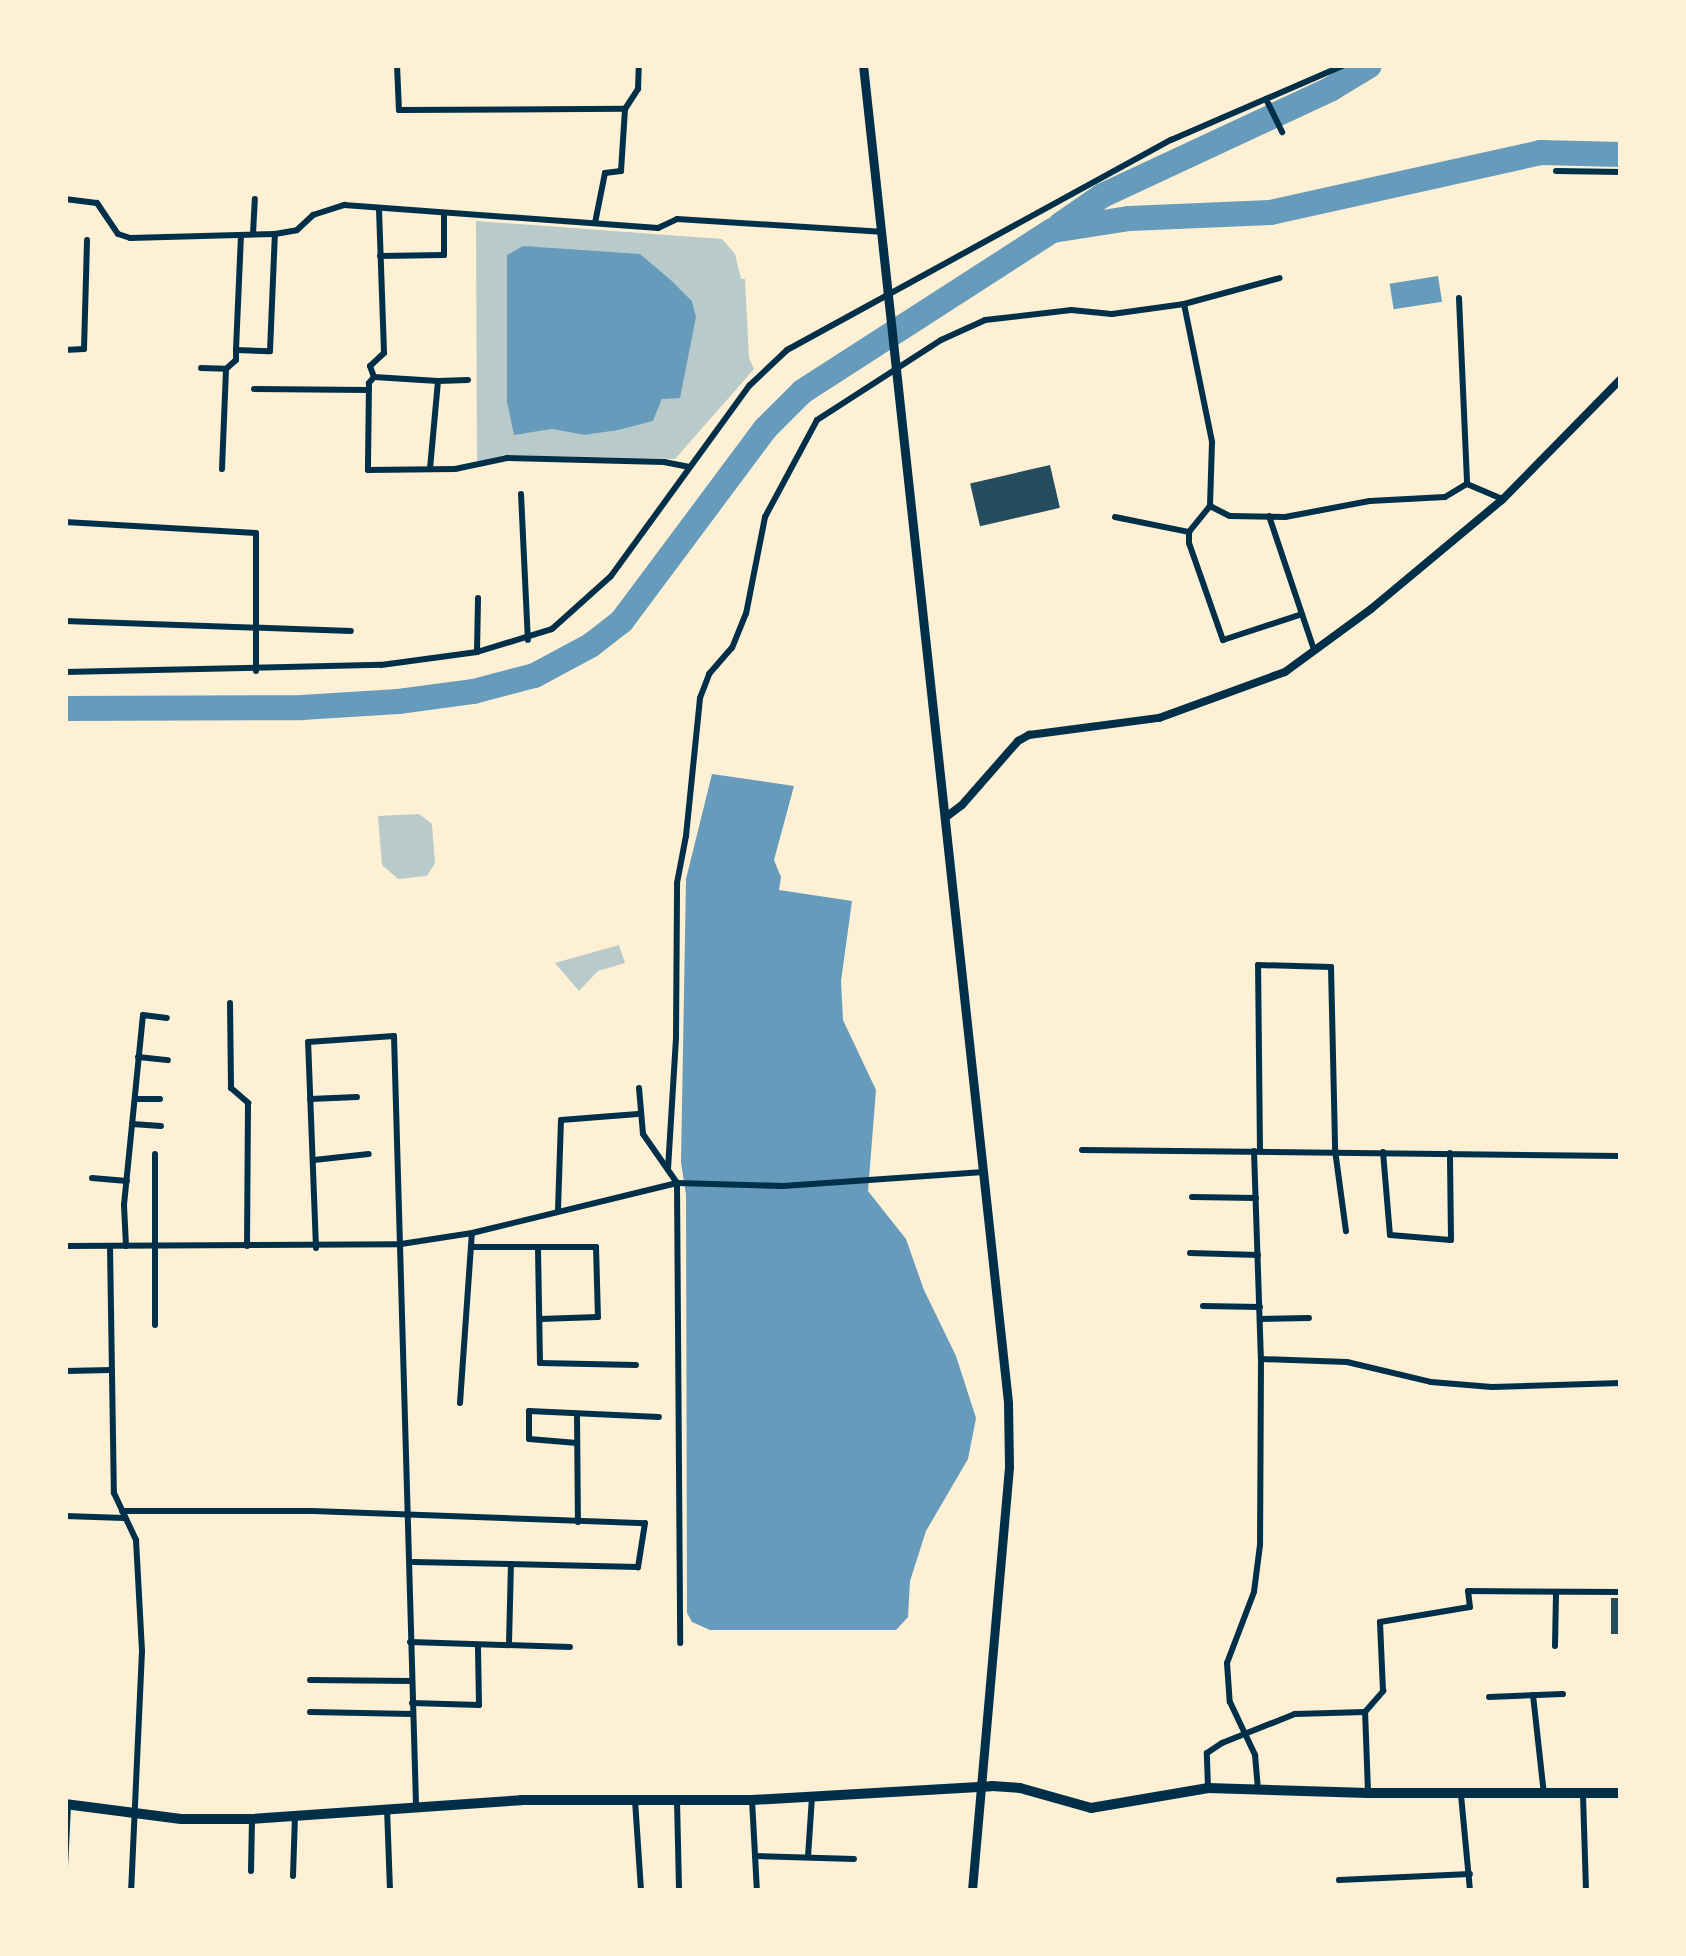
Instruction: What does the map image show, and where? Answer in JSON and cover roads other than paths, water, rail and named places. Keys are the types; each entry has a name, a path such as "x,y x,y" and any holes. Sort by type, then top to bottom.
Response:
{"main road":[{"path":"863,65 1002,1324 1009,1467 972,1891"},
{"path":"67,1804 181,1819 252,1819 416,1805 752,1800 981,1787 1020,1788 1090,1808 1208,1788 1368,1794 1621,1793"}],"street":[{"path":"397,65 399,110 625,110"},
{"path":"595,223 605,173 620,171 625,110 638,88 638,65"},
{"path":"65,672 256,671 381,665 477,652 528,640 566,619 611,576 750,385 787,350 1170,140 1344,65"},
{"path":"1268,101 1281,129"},
{"path":"1556,171 1621,172"},
{"path":"65,199 97,203 118,234 130,238 276,234 297,230 313,215 344,205 658,228 678,219 881,232"},
{"path":"253,234 255,200"},
{"path":"380,208 384,353 370,366 374,378 369,390 368,470 430,469 507,458 664,462 690,467"},
{"path":"380,256 444,255 444,212"},
{"path":"201,368 226,369 236,360 241,234"},
{"path":"236,350 270,351 276,234"},
{"path":"65,350 84,349 87,240"},
{"path":"668,1169 676,1037 676,884 686,836 700,698 709,674 732,648 746,614 766,517 816,420 898,372 941,340 985,320 1071,310 1112,314 1184,304 1280,278"},
{"path":"1459,298 1467,484"},
{"path":"1184,304 1212,442 1210,506 1189,532 1189,543 1224,640 1302,614"},
{"path":"222,469 226,369"},
{"path":"374,378 468,380"},
{"path":"946,817 962,805 1018,741 1029,735 1159,718 1284,672 1372,609 1503,499 1621,379"},
{"path":"430,469 438,380"},
{"path":"254,388 369,390"},
{"path":"1210,506 1230,516 1269,516 1370,501 1445,497 1467,484"},
{"path":"1467,484 1503,499"},
{"path":"521,494 528,640"},
{"path":"1269,516 1314,650"},
{"path":"1116,517 1189,532"},
{"path":"65,522 254,531 260,540 256,671"},
{"path":"477,652 478,598"},
{"path":"65,621 351,632"},
{"path":"1258,1789 1255,1755 1230,1702 1227,1662 1254,1592 1260,1545 1258,965 1331,967 1335,1150 1346,1232"},
{"path":"230,1003 231,1088 248,1103 247,1246"},
{"path":"126,1246 127,1181 143,1015 167,1018"},
{"path":"316,1248 308,1042 394,1036 411,1518 410,1642 416,1805"},
{"path":"138,1057 168,1060"},
{"path":"638,1088 643,1134 677,1183 680,1643"},
{"path":"135,1098 160,1100"},
{"path":"310,1099 358,1098"},
{"path":"558,1210 561,1120 638,1114"},
{"path":"132,1124 161,1126"},
{"path":"1082,1150 1621,1156"},
{"path":"1383,1152 1390,1235 1450,1240 1450,1153"},
{"path":"155,1325 156,1154"},
{"path":"314,1160 369,1154"},
{"path":"65,1246 316,1248 401,1244 472,1233 677,1183 784,1186 985,1172"},
{"path":"92,1178 127,1181"},
{"path":"1192,1196 1256,1198"},
{"path":"460,1403 472,1233"},
{"path":"110,1246 114,1494 136,1540 142,1651 132,1891"},
{"path":"471,1247 596,1247 598,1317 540,1319"},
{"path":"538,1249 540,1363 636,1365"},
{"path":"1190,1253 1258,1255"},
{"path":"1203,1306 1260,1308"},
{"path":"1260,1319 1309,1318"},
{"path":"1262,1359 1347,1362 1407,1378 1492,1387 1621,1383"},
{"path":"65,1371 111,1370"},
{"path":"577,1443 528,1439 528,1412 659,1416"},
{"path":"577,1415 578,1522"},
{"path":"65,1516 312,1512 645,1523 638,1567 412,1562"},
{"path":"509,1644 511,1564"},
{"path":"1368,1794 1366,1712 1383,1690 1380,1622 1470,1607 1468,1590 1621,1592"},
{"path":"1555,1646 1556,1592"},
{"path":"410,1642 570,1647"},
{"path":"412,1703 479,1705 478,1645"},
{"path":"310,1680 411,1681"},
{"path":"1489,1697 1563,1694"},
{"path":"1534,1695 1544,1795"},
{"path":"310,1712 412,1714"},
{"path":"1208,1788 1207,1753 1246,1733 1295,1714 1366,1712"},
{"path":"1461,1794 1470,1891"},
{"path":"1583,1794 1586,1891"},
{"path":"808,1857 812,1797"},
{"path":"635,1800 640,1891"},
{"path":"678,1800 679,1891"},
{"path":"752,1800 757,1891"},
{"path":"65,1867 67,1804"},
{"path":"387,1808 390,1891"},
{"path":"293,1876 295,1816"},
{"path":"251,1872 252,1819"},
{"path":"755,1856 854,1859"},
{"path":"1339,1880 1470,1874"}],"water":[{"path":"523,246 640,254 673,282 692,301 696,317 680,398 662,399 653,421 618,430 584,435 552,429 514,435 507,402 507,255"},
{"path":"1438,276 1442,302 1394,309 1390,284"},
{"path":"712,774 794,786 774,860 781,877 779,890 852,901 841,981 843,1020 876,1090 868,1191 906,1239 924,1290 956,1356 976,1418 968,1459 926,1531 910,1581 908,1617 896,1630 710,1630 692,1622 687,1613 686,1195 681,1162 686,879"}],"waterway":[{"path":"1060,224 1102,195 1331,88 1369,65"},
{"path":"65,708 301,707 398,701 473,691 534,675 590,645 621,621 765,428 802,391 1052,230 1129,218 1270,212 1540,152 1621,154"}]}
